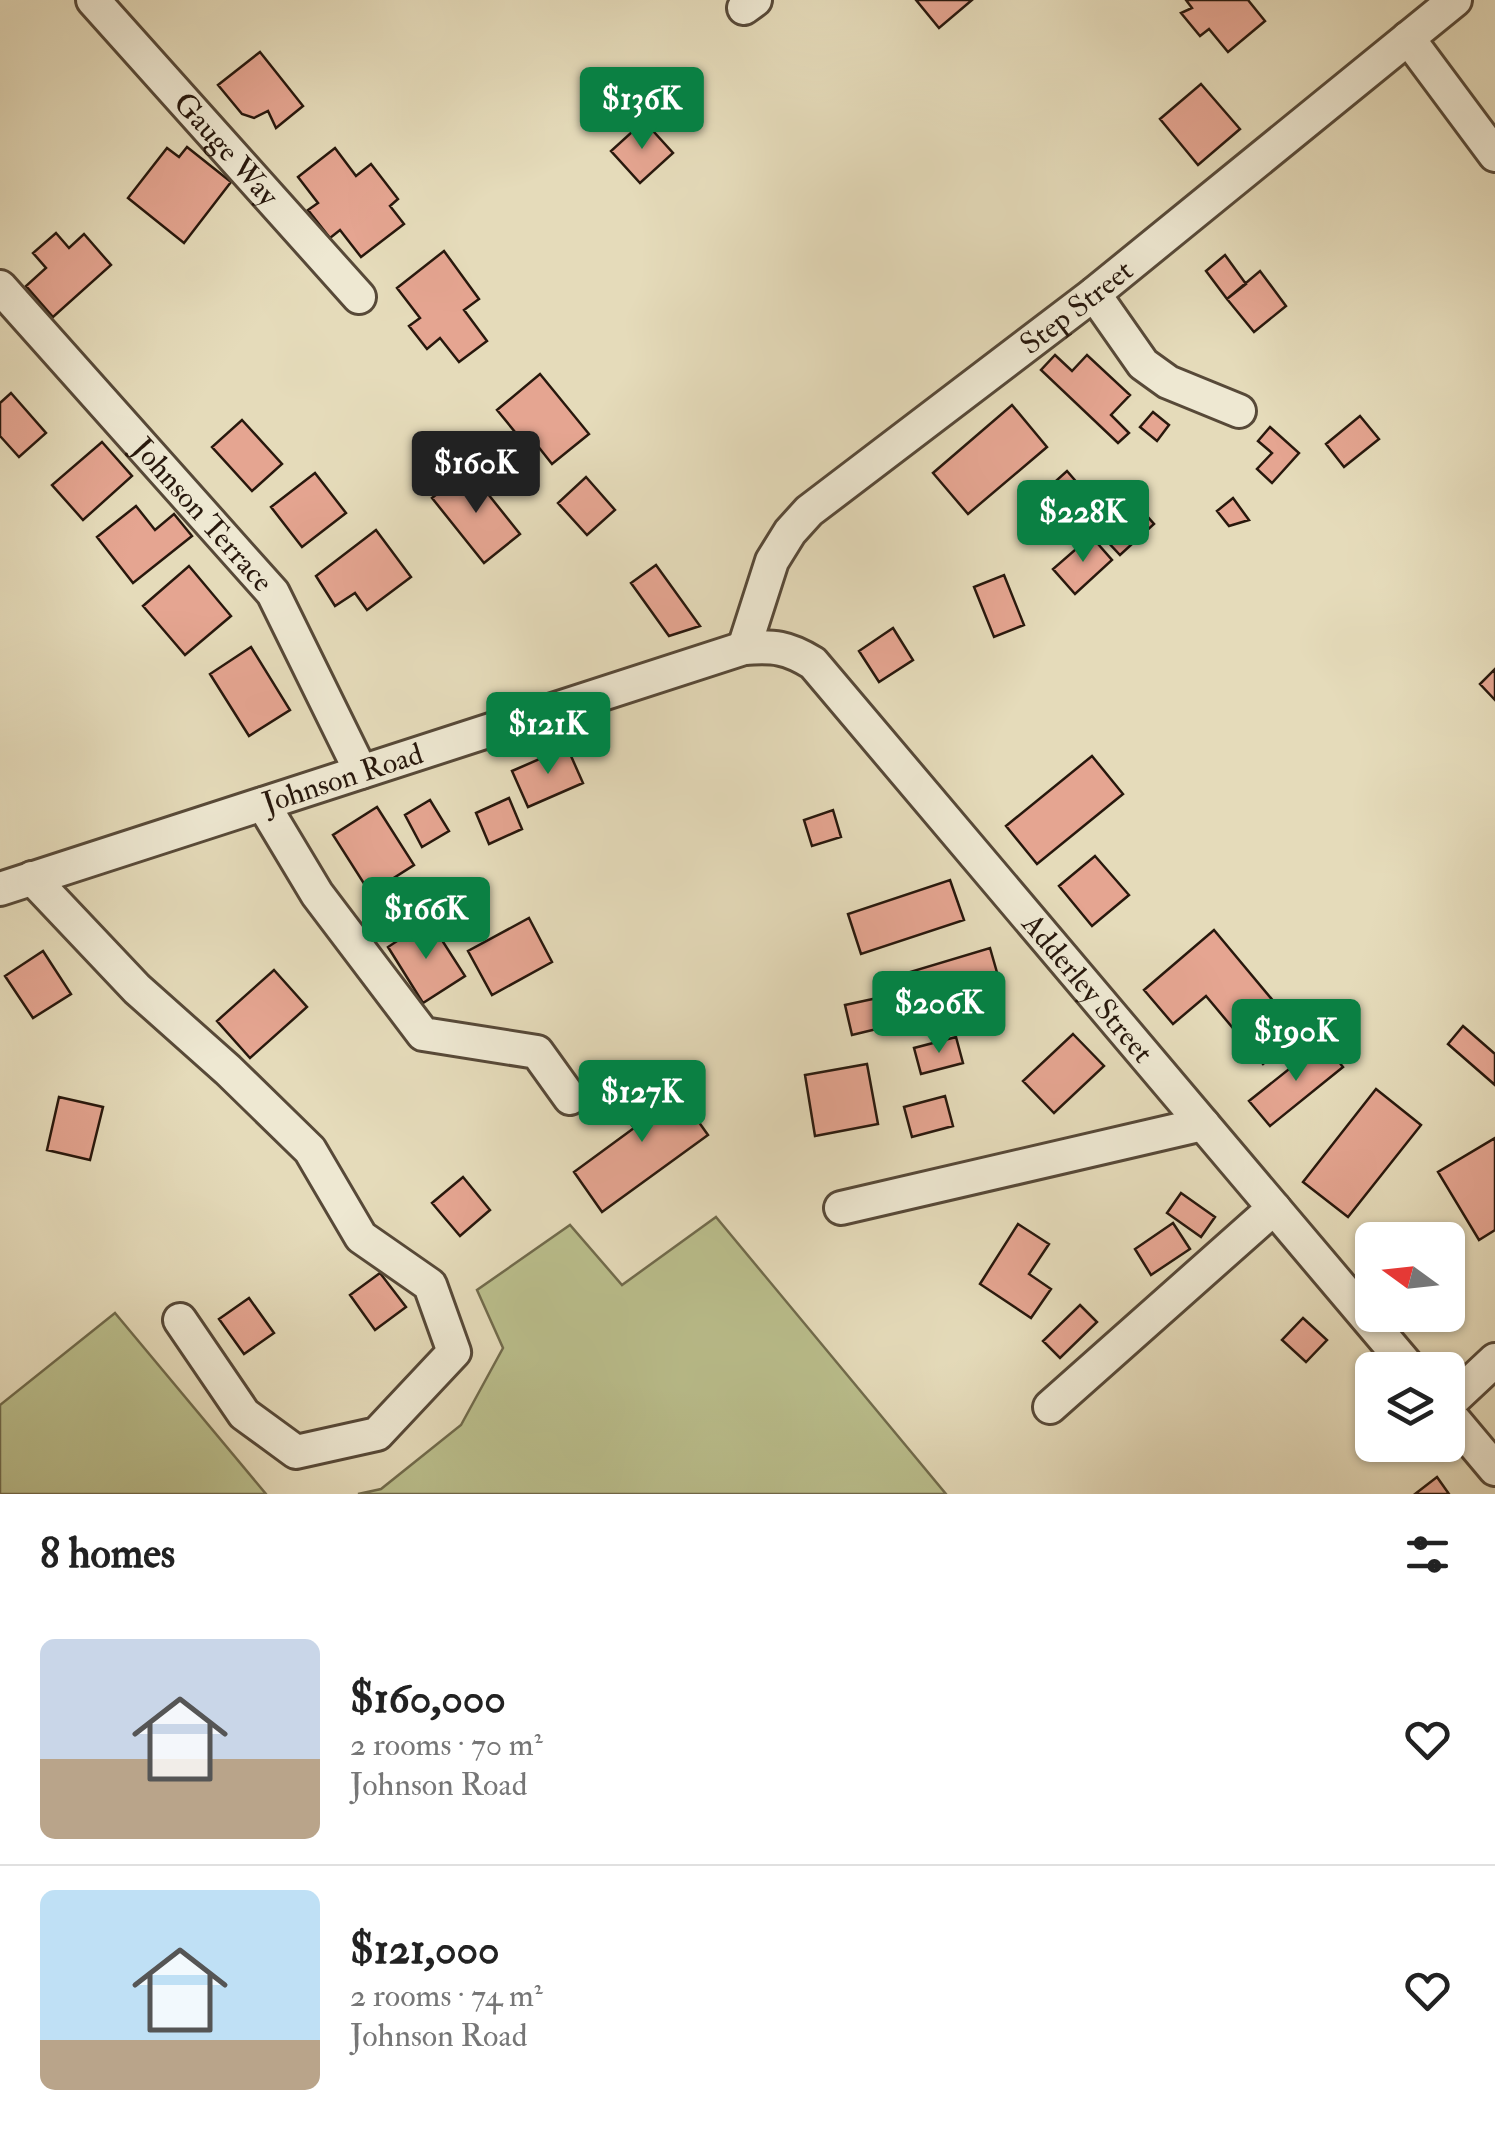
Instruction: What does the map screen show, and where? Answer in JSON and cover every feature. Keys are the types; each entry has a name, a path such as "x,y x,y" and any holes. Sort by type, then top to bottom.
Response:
{"street":[{"name":"Gauge Way","path":"93,0 359,296"},
{"name":"Step Street","path":"744,648 772,561 808,510 1094,294 1455,0"},
{"path":"1408,38 1495,155"},
{"name":"Johnson Terrace","path":"0,287 273,593 361,772"},
{"path":"1094,294 1143,364 1168,382 1239,411"},
{"name":"Adderley Street","path":"744,648 775,646 813,663 1396,1352"},
{"name":"Johnson Road","path":"0,889 744,648"},
{"path":"263,804 317,894 423,1034 538,1052 570,1098"},
{"path":"32,878 137,989 310,1150 361,1236 430,1285 454,1352 376,1434 296,1452 244,1414 180,1320"},
{"path":"841,1208 1203,1124"},
{"path":"1050,1407 1274,1208"},
{"path":"1465,1388 1495,1360"},
{"path":"1465,1433 1495,1469"}],"green space":[{"path":"716,1217 946,1494 358,1494 381,1489 461,1425 503,1348 477,1290 570,1225 622,1285"},
{"path":"115,1313 266,1494 0,1494 0,1405"}],"building":[{"path":"916,0 972,0 939,28"},
{"path":"1186,0 1248,0 1265,21 1228,52 1209,29 1200,36 1181,13 1192,8"},
{"path":"260,52 303,106 276,128 268,111 254,118 242,114 218,85"},
{"path":"1201,84 1240,129 1198,165 1160,119"},
{"path":"644,121 673,153 640,183 611,151"},
{"path":"187,147 231,182 184,243 128,198 167,148 179,157"},
{"path":"335,148 356,176 371,164 398,199 390,206 404,224 361,257 340,230 330,238 308,210 318,203 298,177"},
{"path":"56,233 69,248 84,234 111,265 53,317 26,286 46,268 33,253"},
{"path":"444,251 479,299 464,310 487,341 459,362 440,338 427,349 409,326 420,318 397,288"},
{"path":"1225,255 1246,284 1227,299 1206,271"},
{"path":"1260,271 1286,306 1254,332 1227,299"},
{"path":"1055,355 1072,371 1087,355 1130,395 1111,415 1129,433 1118,443 1041,370"},
{"path":"540,374 589,434 552,464 537,445 529,449 497,410"},
{"path":"11,393 46,433 19,457 0,436 0,403"},
{"path":"1012,405 1047,447 968,514 933,473"},
{"path":"1153,412 1169,425 1157,441 1140,427"},
{"path":"1360,416 1379,439 1344,467 1326,444"},
{"path":"242,420 282,464 252,491 212,447"},
{"path":"1270,427 1299,453 1272,483 1257,469 1272,453 1258,441"},
{"path":"102,442 132,476 83,520 52,485"},
{"path":"468,469 520,534 484,563 432,498"},
{"path":"1067,471 1091,499 1042,542 1024,522 1054,495 1048,488"},
{"path":"315,473 346,513 302,547 271,507"},
{"path":"586,477 615,510 587,535 558,503"},
{"path":"1233,498 1249,520 1229,526 1217,511"},
{"path":"136,506 155,530 174,514 192,536 133,583 97,537"},
{"path":"1139,507 1154,524 1120,555 1092,525 1106,512 1119,526"},
{"path":"376,530 411,577 367,610 355,593 335,606 316,576"},
{"path":"1091,536 1112,560 1075,594 1053,569"},
{"path":"656,565 700,626 669,636 631,583"},
{"path":"189,566 231,616 185,655 143,606"},
{"path":"1004,575 1024,625 994,637 974,587"},
{"path":"893,628 913,660 879,682 859,651"},
{"path":"251,647 290,710 249,736 210,674"},
{"path":"1495,669 1495,700 1480,684"},
{"path":"567,747 583,783 528,807 512,771"},
{"path":"1092,756 1123,794 1037,864 1006,826"},
{"path":"509,798 522,829 489,844 476,813"},
{"path":"430,800 449,831 422,847 405,815"},
{"path":"377,807 414,865 370,893 333,835"},
{"path":"833,810 841,837 812,846 804,820"},
{"path":"1095,856 1129,895 1092,926 1059,886"},
{"path":"950,880 964,920 861,954 848,914"},
{"path":"529,918 552,962 492,995 468,951"},
{"path":"429,920 465,976 423,1003 388,947"},
{"path":"1214,930 1300,1033 1263,1064 1206,996 1173,1024 1144,990"},
{"path":"990,948 1002,990 922,1014 910,972"},
{"path":"43,951 71,994 33,1018 5,976"},
{"path":"274,970 307,1007 250,1058 217,1021"},
{"path":"882,997 889,1026 852,1035 845,1005"},
{"path":"1463,1026 1495,1054 1495,1085 1448,1044"},
{"path":"1073,1034 1104,1066 1054,1113 1023,1081"},
{"path":"956,1037 963,1063 921,1074 914,1048"},
{"path":"1323,1042 1343,1067 1270,1126 1249,1101"},
{"path":"867,1064 878,1124 815,1136 805,1075"},
{"path":"666,1076 708,1135 602,1212 574,1172 634,1128 620,1109"},
{"path":"1376,1089 1421,1125 1348,1217 1303,1182"},
{"path":"945,1096 953,1126 912,1137 904,1107"},
{"path":"59,1097 103,1107 90,1160 47,1150"},
{"path":"1495,1138 1495,1230 1479,1240 1438,1172"},
{"path":"463,1177 490,1210 460,1236 432,1203"},
{"path":"1181,1193 1215,1217 1201,1237 1167,1213"},
{"path":"1173,1223 1190,1249 1151,1275 1135,1249"},
{"path":"1018,1224 1049,1244 1029,1274 1051,1289 1031,1318 980,1284"},
{"path":"380,1273 406,1307 375,1330 350,1295"},
{"path":"249,1298 274,1333 244,1354 219,1319"},
{"path":"1080,1305 1097,1322 1060,1358 1043,1341"},
{"path":"1303,1318 1327,1340 1306,1362 1282,1340"},
{"path":"1437,1477 1449,1494 1415,1494"}]}
